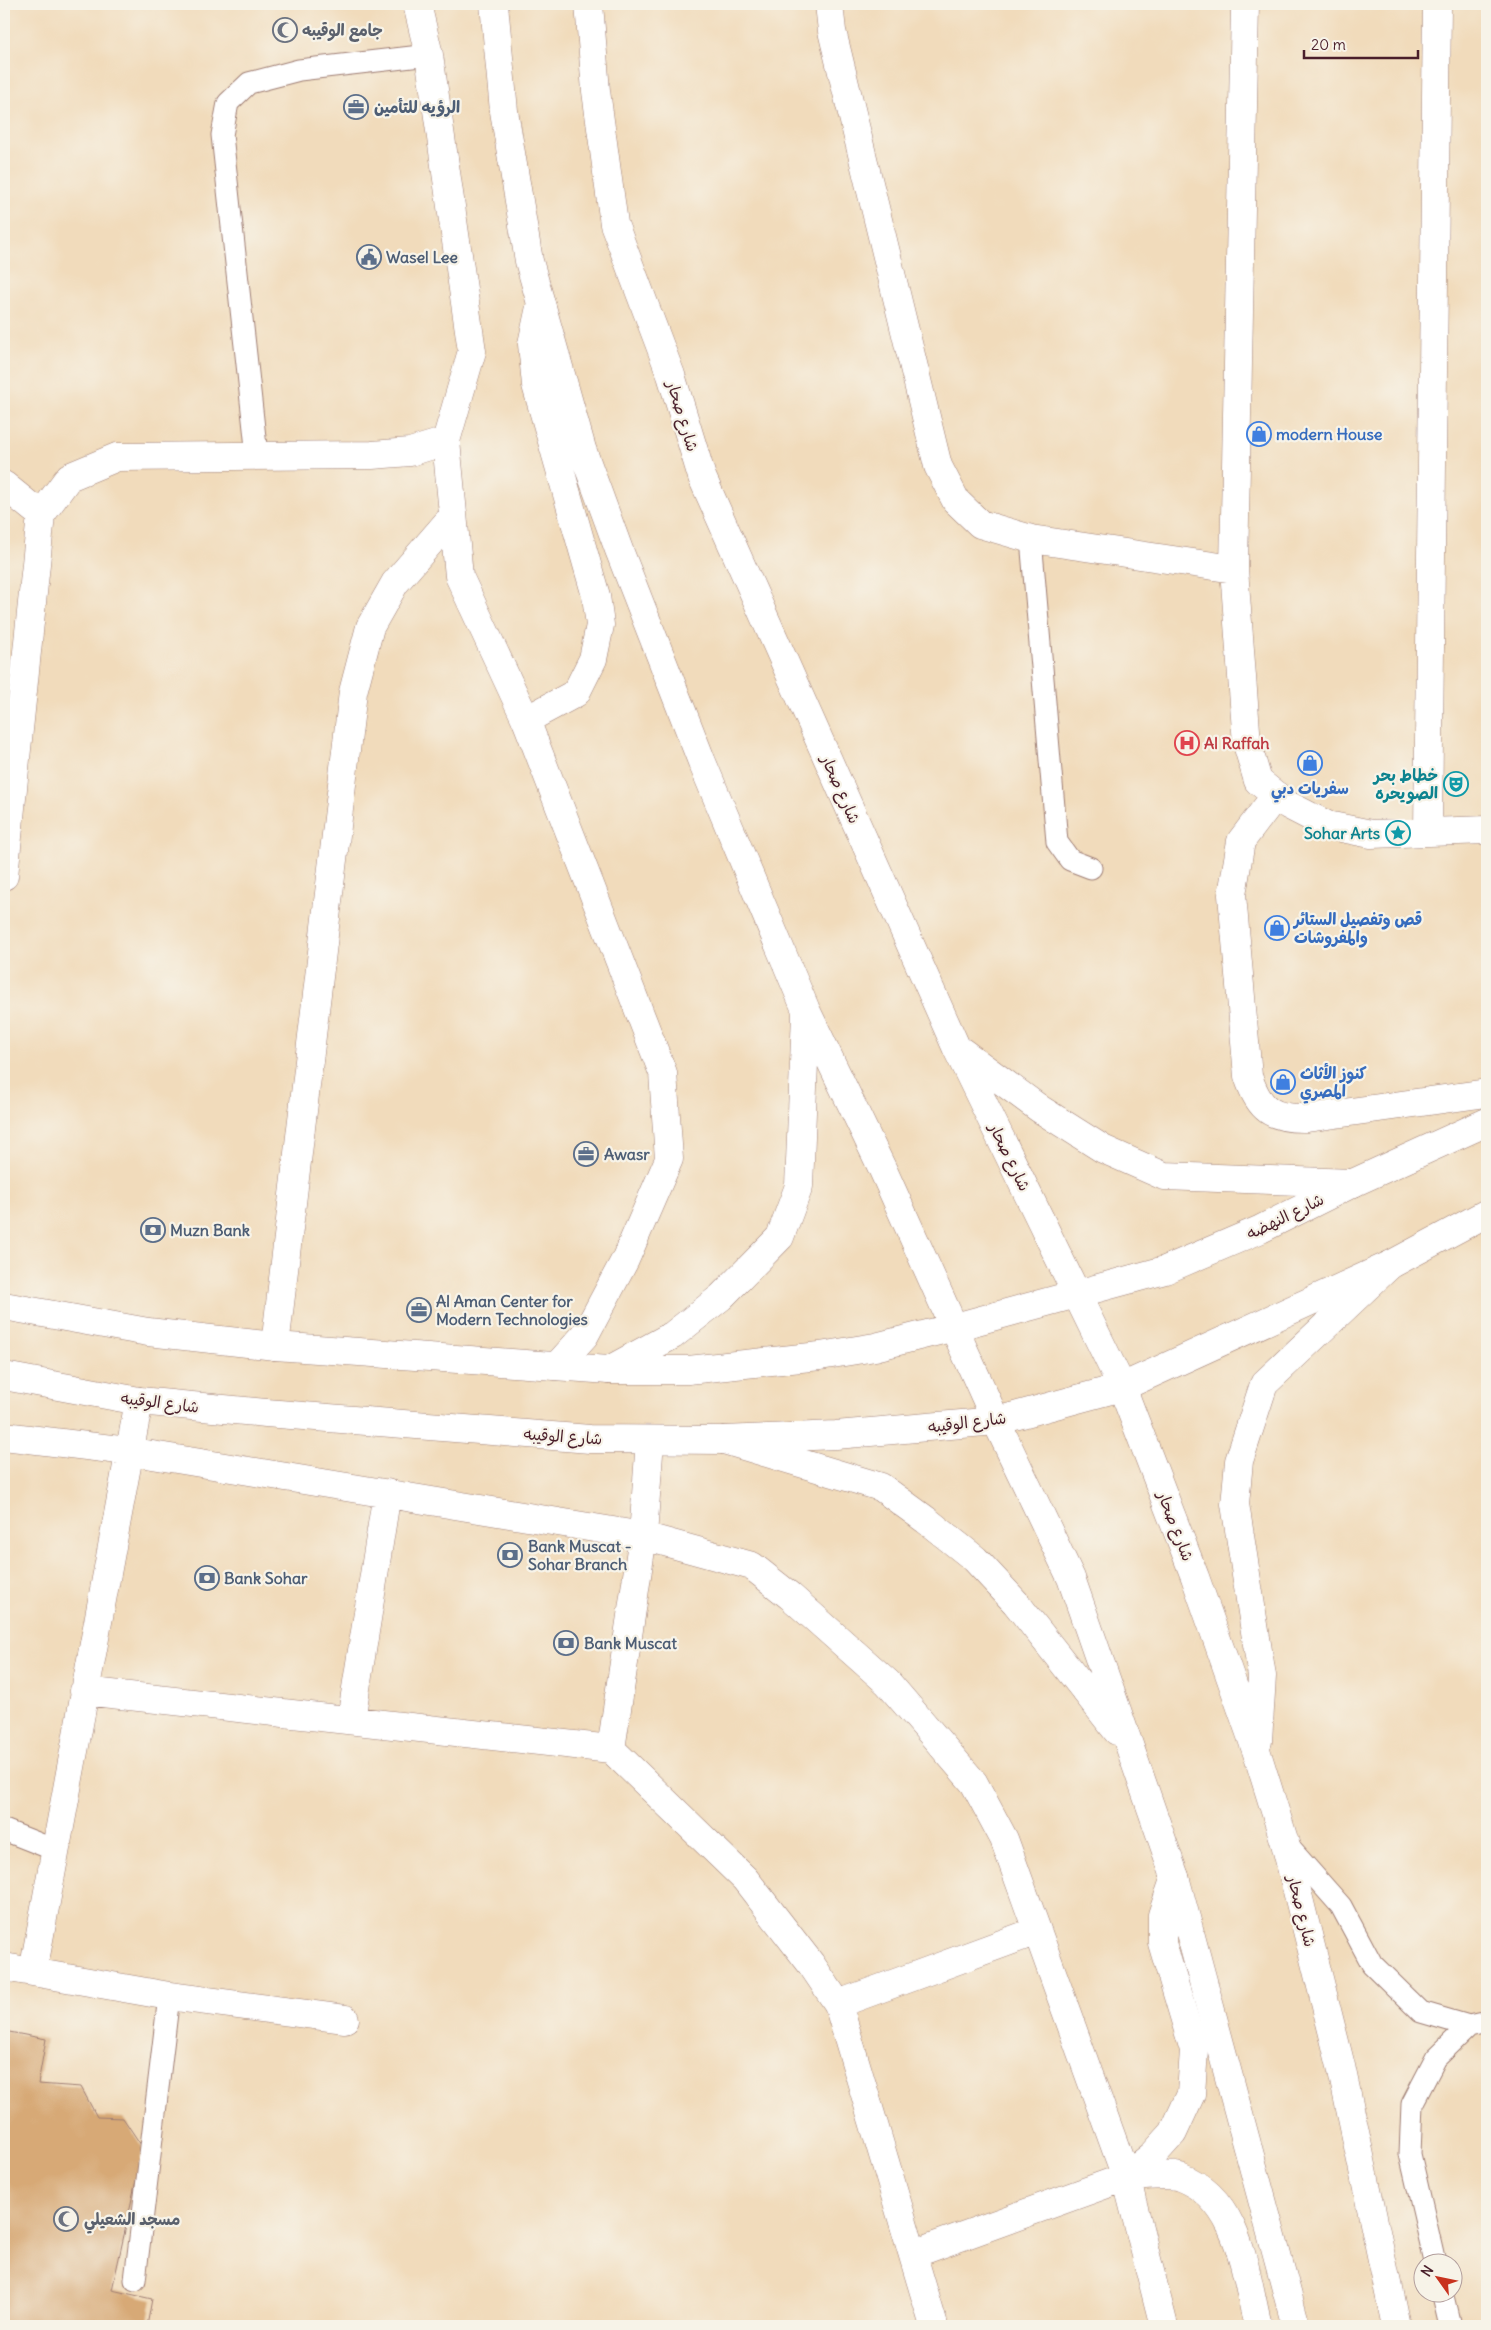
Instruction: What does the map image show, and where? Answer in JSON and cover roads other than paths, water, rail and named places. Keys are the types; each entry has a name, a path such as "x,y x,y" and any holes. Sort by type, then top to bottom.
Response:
{"street":[{"path":"417,4 429,55 472,351 446,442 459,576 526,720 663,1073 669,1159 625,1260 586,1335 557,1366"},
{"path":"494,4 504,111 529,261 582,449 619,550 702,762 806,1010 955,1328 996,1421 1071,1578 1175,1877 1296,2326"},
{"name":"شارع صحار","path":"589,4 596,91 614,224 671,375 702,477 957,1049 1122,1387 1195,1577 1257,1753 1285,1843 1341,2066 1396,2326"},
{"path":"829,4 836,50 938,466 956,501 980,524 1032,540 1234,569"},
{"path":"1245,4 1234,569 1247,744 1258,781 1288,805 1327,824 1371,834 1487,830"},
{"path":"1428,832 1437,4"},
{"path":"526,720 576,693 593,659 600,625 596,596 536,385 532,344 541,303"},
{"path":"4,876 41,515 69,477 118,457 372,455 410,452 446,442"},
{"path":"4,485 41,515"},
{"path":"275,1346 353,692 370,627 395,583 453,516"},
{"path":"1276,795 1241,841 1232,895 1248,1076 1254,1096 1268,1111 1287,1119 1317,1117 1487,1093"},
{"path":"609,1370 673,1335 721,1297 780,1237 799,1186 806,1010"},
{"path":"957,1049 1040,1109 1102,1149 1164,1176 1353,1183"},
{"name":"شارع النهضه","path":"1076,1295 1164,1270 1261,1229 1353,1183 1487,1122"},
{"path":"1122,1387 1390,1265 1487,1213"},
{"path":"1257,1753 1262,1676 1235,1504 1239,1461 1264,1384 1390,1265"},
{"path":"4,1306 148,1332 275,1346 609,1370 688,1370 820,1356 876,1347 1076,1295"},
{"name":"شارع الوقيبه","path":"4,1376 139,1401 590,1439 650,1440 724,1440 836,1435 996,1421 1122,1387"},
{"path":"32,1972 128,1450 139,1401"},
{"path":"4,1436 128,1450 643,1536 752,1566 790,1596 888,1682 974,1783 1004,1838 1126,2177 1164,2326"},
{"path":"611,1749 643,1536 650,1440"},
{"path":"724,1440 881,1487 926,1520 975,1559 1016,1603 1130,1748"},
{"path":"351,1720 387,1493"},
{"path":"84,1690 611,1749 745,1879 811,1964 838,2004 934,2326"},
{"path":"1126,2177 1154,2154 1173,2133 1190,2094 1194,2050 1162,1943 1162,1915 1175,1877"},
{"path":"838,2004 1037,1931"},
{"path":"4,1968 169,1996 345,2019"},
{"path":"913,2254 1126,2177 1178,2176 1200,2188 1220,2207 1236,2234 1258,2326"}],"lane":[{"path":"256,456 222,135 228,103 249,83 299,70 429,55"},
{"path":"1032,540 1057,842 1070,860 1092,868"},
{"path":"4,1830 54,1850"},
{"path":"1285,1843 1341,1906 1372,1964 1421,2012 1478,2024"},
{"path":"135,2280 169,1996"},
{"path":"1433,2252 1410,2154 1412,2104 1436,2058 1478,2024"},
{"path":"1444,2302 1450,2326"}],"place":[{"name":"جامع الوقيبه","path":"285,30"},
{"name":"الرؤيه للتأمين","path":"356,107"},
{"name":"Wasel Lee","path":"369,257"},
{"name":"modern House","path":"1259,434"},
{"name":"Al Raffah","path":"1187,743"},
{"name":"سفريات دبي","path":"1310,763"},
{"name":"خطاط بحر الصويحره","path":"1456,784"},
{"name":"Sohar Arts","path":"1398,833"},
{"name":"قص وتفصيل الستائر والمفروشات","path":"1277,928"},
{"name":"كنوز الأثاث المصري","path":"1283,1082"},
{"name":"Awasr","path":"586,1154"},
{"name":"Muzn Bank","path":"153,1230"},
{"name":"Al Aman Center for Modern Technologies","path":"419,1310"},
{"name":"Bank Muscat - Sohar Branch","path":"510,1555"},
{"name":"Bank Sohar","path":"207,1578"},
{"name":"Bank Muscat","path":"566,1643"},
{"name":"مسجد الشعيلي","path":"66,2219"}]}
